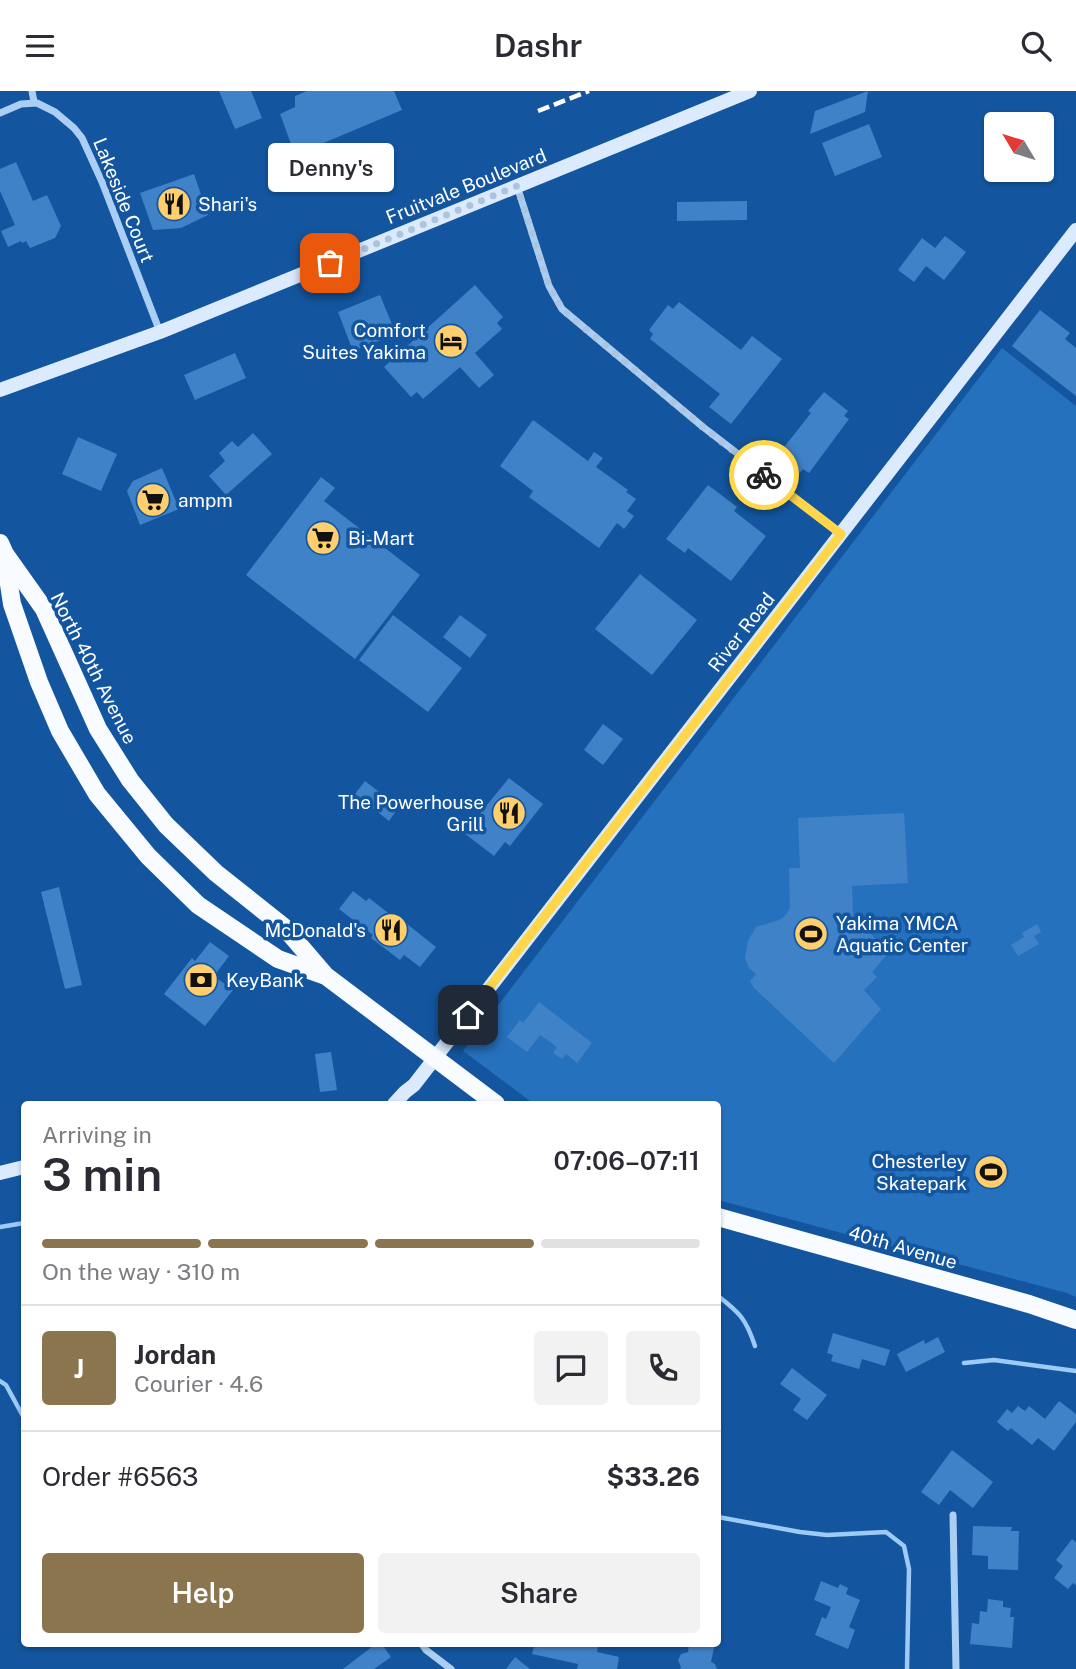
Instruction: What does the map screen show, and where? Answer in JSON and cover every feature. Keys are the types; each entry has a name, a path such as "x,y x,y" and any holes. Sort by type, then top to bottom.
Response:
{"main road":[{"name":"North 40th Avenue","path":"2,549 44,610 98,729 130,780 166,825 216,873 284,927 326,976 436,1058"},
{"name":"North 40th Avenue","path":"2,549 12,604 39,682 60,731 97,794 148,856 198,905 278,959 326,976"},
{"path":"436,1058 492,1101"},
{"name":"40th Avenue","path":"721,1218 1029,1304 1076,1320"}],"street":[{"path":"0,113 34,102 32,91"},
{"name":"Fruitvale Boulevard","path":"0,390 160,332 750,91"},
{"name":"Lakeside Court","path":"34,102 62,118 85,142 160,332"},
{"path":"517,186 549,286 562,309 703,427 841,534"},
{"name":"River Road","path":"397,1101 415,1085 1074,237"},
{"path":"0,1173 21,1168"},
{"path":"953,1515 956,1669"},
{"path":"424,1647 452,1669"}],"shaded area":[{"path":"1002,348 1076,406 1076,1297 721,1201 721,1101 530,1101 463,1051"}],"building":[{"path":"219,91 251,91 262,118 235,129"},
{"path":"307,91 394,91 402,110 295,155 280,114 295,107 295,96"},
{"path":"868,91 865,112 810,134 815,111"},
{"path":"869,124 882,157 835,176 822,143"},
{"path":"16,162 33,201 47,195 61,226 55,238 30,248 26,241 8,247 1,231 15,225 0,191 0,169"},
{"name":"Shari's","path":"194,174 208,215 181,228 153,230 140,193"},
{"path":"747,201 747,220 677,221 677,202"},
{"path":"945,236 966,252 944,280 926,266 914,282 898,270 922,238 935,248"},
{"name":"Comfort Suites Yakima","path":"475,285 503,317 497,323 502,329 475,353 494,375 479,388 460,367 423,399 417,392 411,397 384,367"},
{"path":"380,295 396,334 353,351 338,312"},
{"path":"679,302 741,350 752,336 782,359 731,424 709,407 720,394 650,339 653,334 649,330 668,305 673,309"},
{"path":"1040,310 1070,333 1065,339 1076,348 1076,396 1012,346"},
{"path":"235,353 246,378 195,400 184,375"},
{"path":"824,392 848,411 844,416 849,419 809,473 803,469 796,477 774,460"},
{"path":"533,420 588,461 594,452 603,458 596,467 636,499 627,511 634,516 624,529 617,523 599,548 529,497 533,491 500,466"},
{"path":"253,433 272,454 226,495 209,476 225,461 219,453 232,441 238,447"},
{"path":"78,437 117,454 101,491 62,474"},
{"name":"ampm","path":"162,468 179,509 140,525 127,491 133,481"},
{"name":"Bi-Mart","path":"321,477 335,488 324,501 420,575 355,659 246,575"},
{"path":"708,485 737,507 734,511 766,536 731,581 688,548 685,553 666,539"},
{"path":"640,574 697,620 652,675 595,629"},
{"path":"393,615 462,668 428,712 359,660"},
{"path":"460,615 487,635 470,658 443,637"},
{"path":"603,724 623,739 603,765 584,750"},
{"name":"The Powerhouse Grill","path":"509,778 543,804 510,846 505,842 494,856 464,833"},
{"path":"365,781 399,807 389,821 355,794"},
{"name":"Yakima YMCA Aquatic Center","path":"904,813 908,883 852,886 853,917 889,952 872,972 877,977 864,990 881,1009 834,1063 754,988 750,981 756,974 749,968 745,958 748,941 756,927 779,920 790,908 789,868 800,868 798,818"},
{"path":"59,887 82,985 65,989 41,892"},
{"name":"McDonald's","path":"353,891 366,901 369,898 436,947 420,967 404,955 400,960 339,909"},
{"path":"1037,924 1041,932 1034,936 1039,944 1018,956 1011,945 1024,937 1022,933"},
{"path":"210,942 229,956 214,976 233,990 205,1026 164,994 192,958 195,961"},
{"path":"539,1002 592,1043 577,1063 566,1054 562,1059 553,1053 557,1047 540,1035 527,1052 507,1037 520,1020 523,1023"},
{"path":"331,1052 337,1090 320,1092 315,1054"},
{"path":"833,1333 890,1350 885,1366 862,1359 859,1369 831,1361 833,1355 827,1353"},
{"path":"938,1337 945,1352 906,1372 897,1354 924,1340 925,1344"},
{"path":"792,1368 827,1395 807,1420 793,1410 801,1399 780,1384"},
{"path":"1059,1401 1076,1414 1076,1422 1054,1451 1038,1438 1032,1445 1011,1428 1008,1431 997,1422 1007,1409 1012,1413 1018,1406 1025,1411 1029,1406 1045,1419"},
{"path":"952,1450 993,1482 973,1508 950,1490 939,1505 921,1492"},
{"path":"973,1526 1012,1527 1011,1531 1019,1531 1018,1570 988,1569 988,1556 972,1555"},
{"path":"1072,1539 1076,1542 1076,1585 1073,1583 1068,1589 1054,1578 1063,1566 1056,1560"},
{"path":"821,1581 838,1588 840,1584 848,1588 846,1594 860,1600 849,1627 855,1630 848,1649 815,1635 822,1617 826,1619 831,1607 814,1600"},
{"path":"988,1599 1003,1601 1003,1607 1011,1608 1010,1617 1014,1617 1012,1648 970,1644 972,1623 979,1624 980,1611 987,1612"},
{"path":"372,1647 384,1647 391,1657 374,1669 343,1669"},
{"path":"534,1647 598,1647 597,1652 619,1657 617,1669 577,1669 578,1664 532,1654"},
{"path":"689,1647 714,1647 711,1662 717,1669 680,1669 678,1660 681,1654 688,1652"},
{"path":"515,1657 530,1669 506,1669"}],"waterway":[{"path":"0,1227 21,1224"},
{"path":"721,1298 741,1317 755,1346"},
{"path":"964,1363 994,1360 1076,1371"},
{"path":"0,1381 6,1385 21,1412"},
{"path":"721,1518 827,1535 886,1532 904,1546 909,1569 907,1669"}],"railway":[{"path":"538,111 589,91"}],"way so far":[{"path":"330,263 517,186 549,286 562,309 764,475"}],"place":[{"name":"Shari's","path":"174,204"},
{"name":"Denny's","path":"330,263"},
{"name":"Comfort Suites Yakima","path":"451,341"},
{"name":"ampm","path":"153,500"},
{"name":"Bi-Mart","path":"323,538"},
{"name":"The Powerhouse Grill","path":"509,813"},
{"name":"McDonald's","path":"391,930"},
{"name":"Yakima YMCA Aquatic Center","path":"811,934"},
{"name":"KeyBank","path":"201,980"},
{"name":"Chesterley Skatepark","path":"991,1172"}],"route":[{"path":"468,1015 841,534 764,475"}]}
